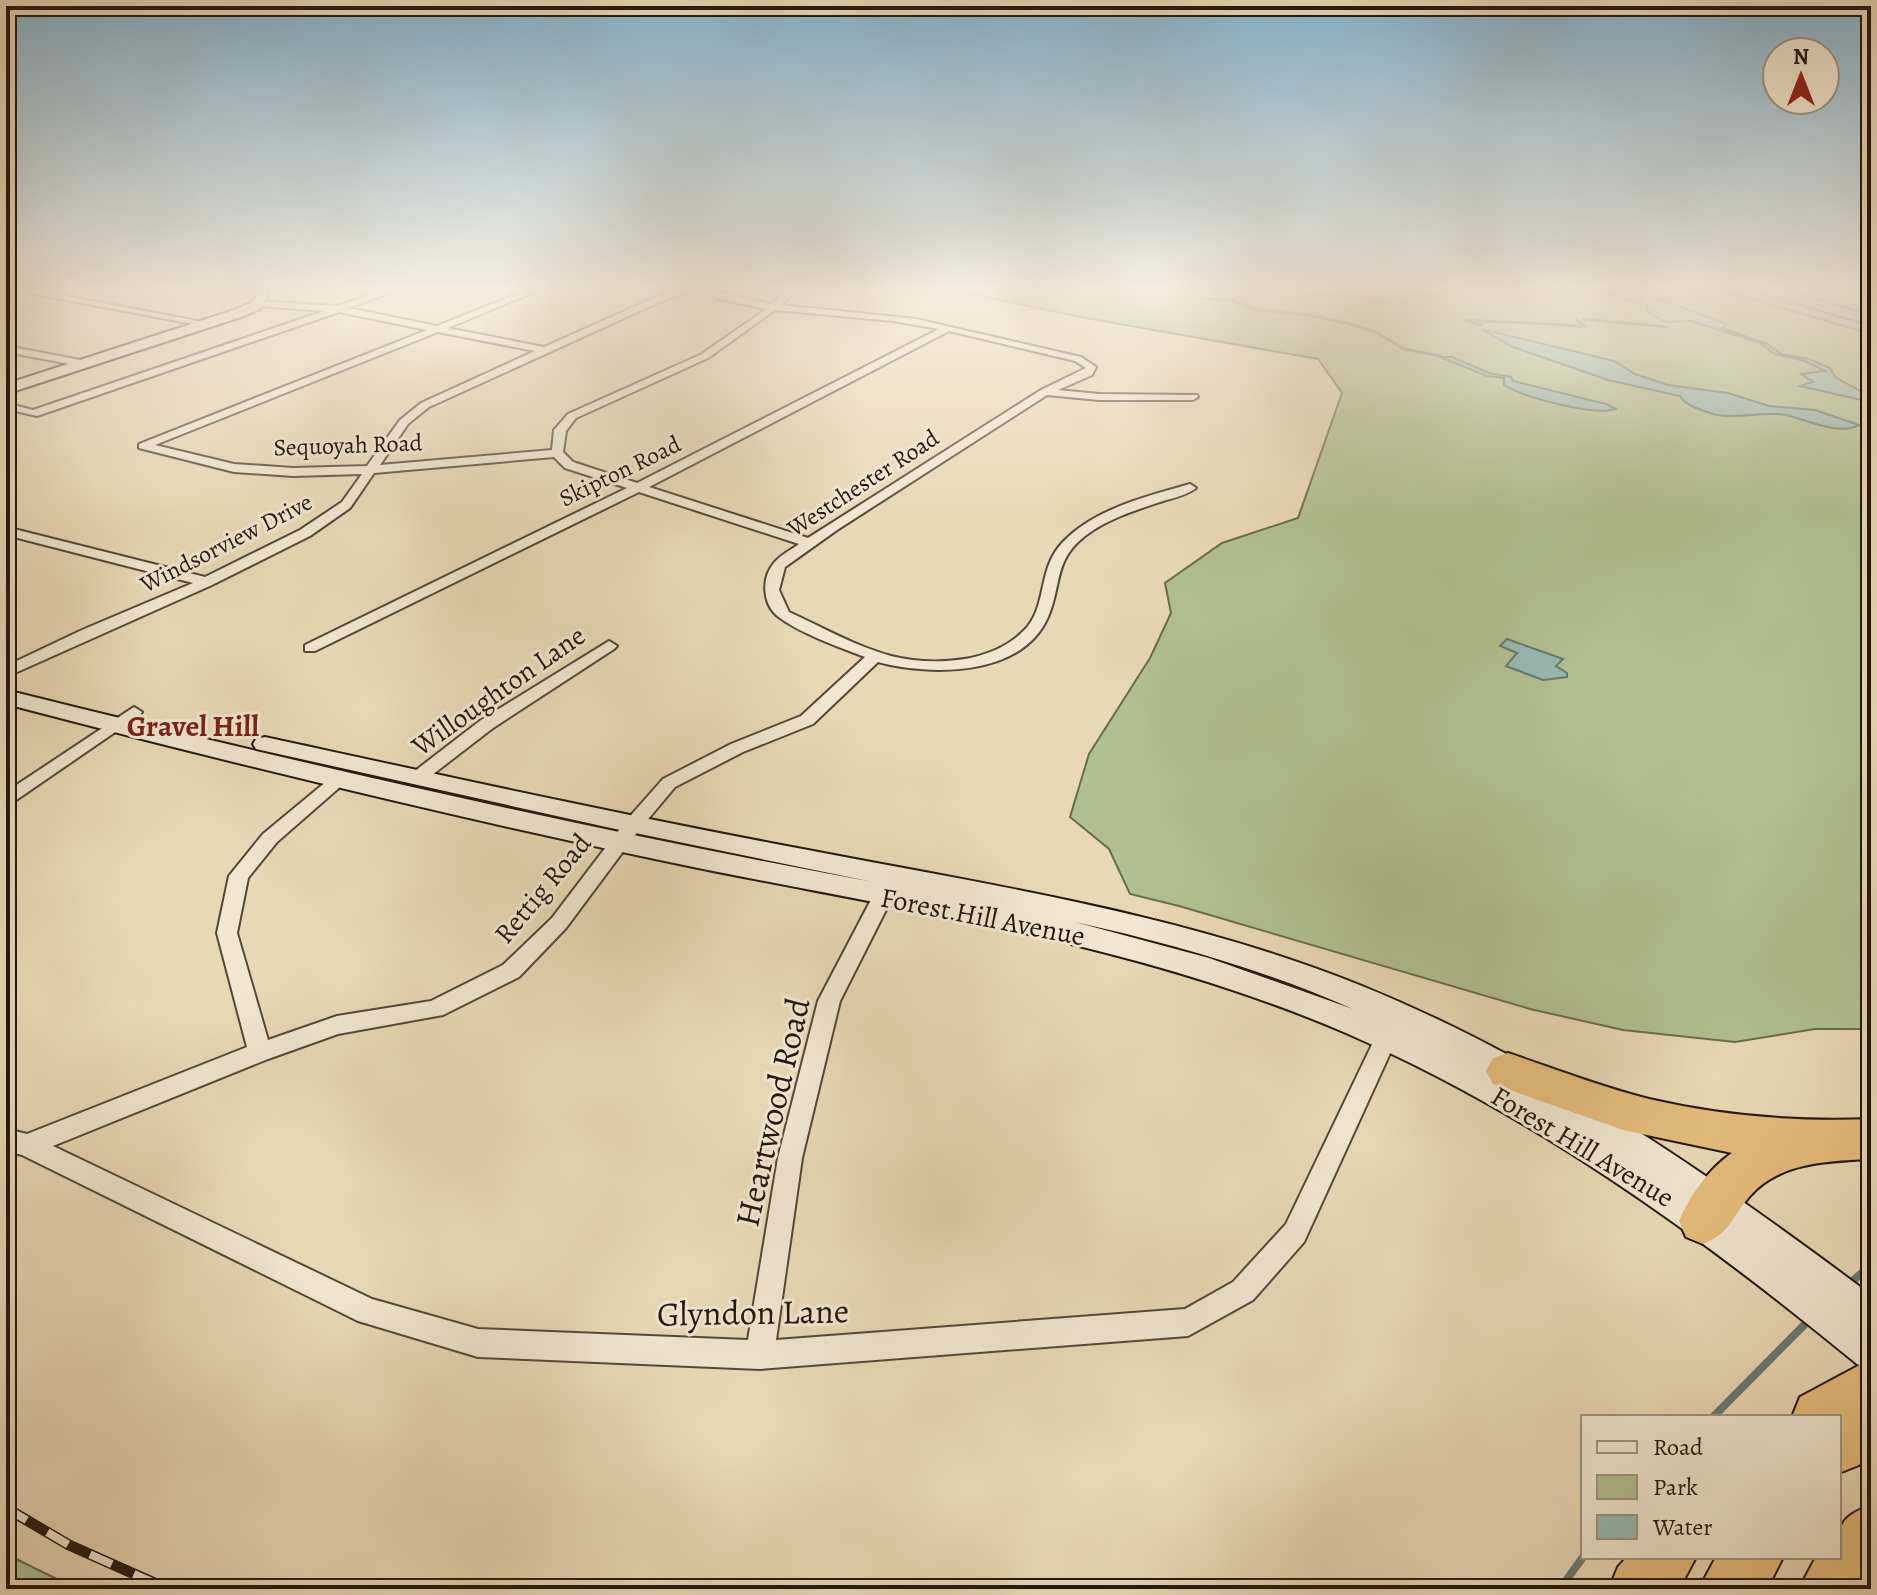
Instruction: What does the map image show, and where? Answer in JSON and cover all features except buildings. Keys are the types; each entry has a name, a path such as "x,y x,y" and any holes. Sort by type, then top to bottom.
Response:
{"highway":[{"path":"1508,1071 1647,1117 1849,1141"},
{"path":"1710,1212 1735,1177 1748,1165 1769,1155 1849,1141"},
{"path":"1823,1415 1871,1386"},
{"path":"1841,1442 1871,1395"},
{"path":"1830,1589 1871,1535"},
{"path":"1640,1589 1664,1559"},
{"path":"1730,1589 1752,1559"}],"main road":[{"path":"6,389 85,364"},
{"name":"Forest Hill Avenue","path":"6,678 124,718 339,780 626,834 1083,912 1172,933 1265,962 1351,994 1508,1071 1759,1248 1871,1320"},
{"name":"Forest Hill Avenue","path":"6,697 417,778 626,834 883,896 1089,936 1178,959 1284,994 1386,1038 1532,1113 1710,1212"},
{"name":"Forest Hill Avenue","path":"1759,1248 1871,1350"}],"street":[{"path":"6,406 33,414 177,364"},
{"name":"Sequoyah Road","path":"350,364 143,446 234,468 293,472 369,470 557,453"},
{"name":"Windsorview Drive","path":"6,672 87,633 207,582 305,533 346,505 404,422 425,405 512,364"},
{"path":"686,364 572,416 560,430 557,453 569,465 809,543"},
{"name":"Skipton Road","path":"310,648 637,488 878,364"},
{"name":"Westchester Road","path":"875,656 784,615 776,607 771,592 774,572 809,543 1045,392 1092,370 1085,364"},
{"path":"1045,392 1099,397 1193,397"},
{"path":"875,656 909,663 940,664 976,661 1011,646 1037,624 1050,568 1069,542 1102,521 1190,488"},
{"path":"6,531 207,582"},
{"name":"Willoughton Lane","path":"417,778 512,707 609,646"},
{"name":"Rettig Road","path":"16,1142 337,1025 435,1009 511,971 559,923 669,783 737,748 807,720 875,656"},
{"path":"6,801 124,718"},
{"path":"260,1052 227,933 239,876 270,838 339,780"},
{"name":"Heartwood Road","path":"760,1355 790,1158 829,1001 883,896"},
{"name":"Glyndon Lane","path":"16,1142 368,1311 478,1343 760,1355 1188,1322 1243,1291 1295,1233 1386,1038"}],"green space":[{"path":"1322,364 1871,364 1871,1029 1815,1029 1735,1042 1623,1030 1530,1009 1130,894 1109,849 1070,817 1089,754 1150,658 1171,613 1165,583 1222,543 1298,518 1342,393"},
{"path":"6,1554 77,1589 6,1589"}],"water":[{"path":"1458,364 1469,364 1489,373 1511,377 1513,381 1616,409 1592,410 1543,400 1504,385 1504,378 1487,376"},
{"path":"1563,364 1620,364 1635,374 1668,385 1728,393 1769,406 1815,410 1859,425 1833,428 1777,414 1717,415 1691,405 1680,396 1608,380"},
{"path":"1812,364 1830,368 1835,377 1871,397 1871,406 1868,405 1870,402 1800,386 1813,382 1801,374 1825,371"},
{"path":"1507,639 1563,659 1556,666 1567,673 1567,677 1543,680 1506,666 1517,653 1500,646"}],"waterway":[{"path":"1848,1285 1871,1265"},
{"path":"1715,1415 1811,1318"},
{"path":"1560,1589 1582,1559"}],"railway":[{"path":"6,1508 69,1545 168,1589"}],"district":[{"name":"Gravel Hill","path":"193,726"}]}
